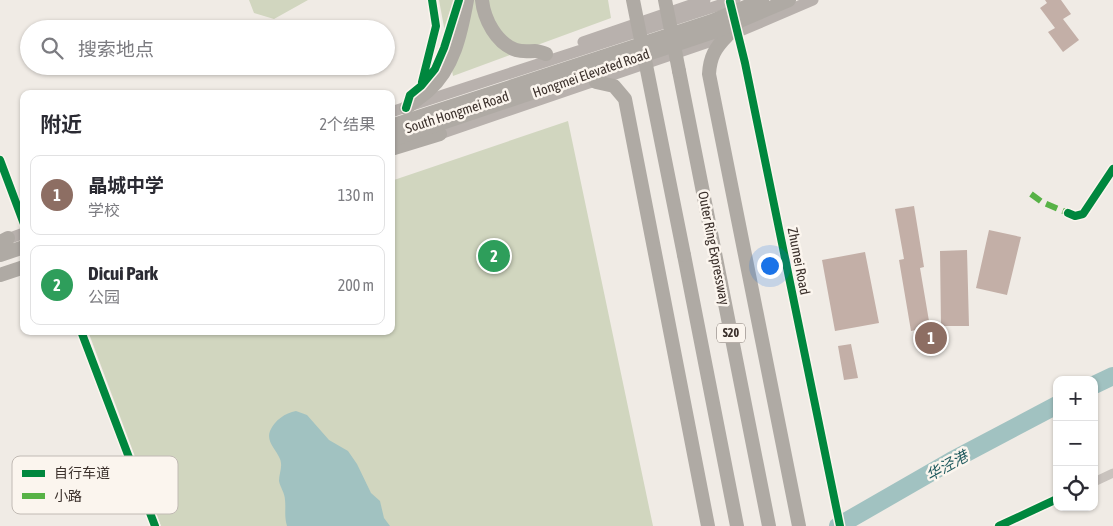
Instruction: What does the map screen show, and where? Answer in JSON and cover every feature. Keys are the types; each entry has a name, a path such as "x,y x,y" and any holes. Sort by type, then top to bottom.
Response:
{"highway":[{"path":"406,108 428,91 442,75 452,57 461,33 467,0"},
{"path":"482,0 483,10 492,30 503,43 514,50 535,51 546,54"},
{"name":"S20","path":"633,0 738,526"},
{"name":"Outer Ring Expressway","path":"665,0 769,526"},
{"name":"Hongmei Elevated Road","path":"395,125 712,20 762,0"},
{"name":"Hongmei Elevated Road","path":"395,139 716,31 789,0"},
{"path":"732,34 716,46 710,59 709,74 799,524"},
{"path":"596,82 614,86 625,98 708,526"},
{"path":"395,148 440,134"},
{"path":"0,255 20,248"},
{"path":"0,268 20,261"},
{"path":"0,275 20,268"}],"main road":[{"name":"South Hongmei Road","path":"434,98 443,91 458,85 705,0"},
{"name":"South Hongmei Road","path":"440,134 732,34 813,0"},
{"name":"South Hongmei Road","path":"395,111 733,1"},
{"path":"3,241 20,235"},
{"path":"0,281 20,274"}],"street":[{"name":"Zhumei Road","path":"733,1 732,34 747,72 840,526"},
{"path":"0,160 20,213"},
{"path":"1068,213 1078,216 1083,214 1113,170"},
{"path":"82,335 128,456"},
{"path":"1098,480 1113,473"},
{"path":"999,526 1053,501"},
{"path":"150,514 155,526"}],"green space":[{"path":"249,0 308,0 274,19 254,13"},
{"path":"439,0 608,0 611,18 453,76"},
{"path":"568,121 653,526 161,526 157,514 178,514 178,456 135,456 89,335 395,335 395,180"}],"water":[{"path":"296,411 307,415 329,440 348,451 357,464 371,493 380,501 384,518 390,526 287,526 285,497 279,481 281,462 270,442 269,435 272,427 278,420 288,413"}],"building":[{"path":"1045,0 1061,0 1071,14 1063,19 1079,40 1063,52 1048,32 1055,28 1040,8 1047,3"},
{"path":"914,206 924,267 920,268 930,327 911,331 899,260 904,259 895,209"},
{"path":"989,230 1021,237 1007,295 976,288"},
{"path":"967,250 969,326 941,326 940,251"},
{"path":"865,252 879,323 835,331 822,260"},
{"path":"851,344 858,378 844,380 838,346"}],"waterway":[{"name":"华泾港","path":"1098,383 1113,376"},
{"name":"华泾港","path":"838,526 951,461 1053,407"}],"marked path":[{"path":"1031,194 1042,202 1068,213"}],"cycle path":[{"path":"422,82 436,26 432,0"},
{"path":"406,108 410,95 421,86 435,69 444,48 459,0"},
{"path":"730,2 745,63 840,526"},
{"path":"0,160 20,213"},
{"path":"1068,213 1075,216 1083,214 1113,169"},
{"path":"83,335 128,456"},
{"path":"999,526 1053,501"},
{"path":"150,514 155,526"}],"place":[{"name":"Dicui Park","path":"494,256"},
{"name":"晶城中学","path":"931,338"}]}
